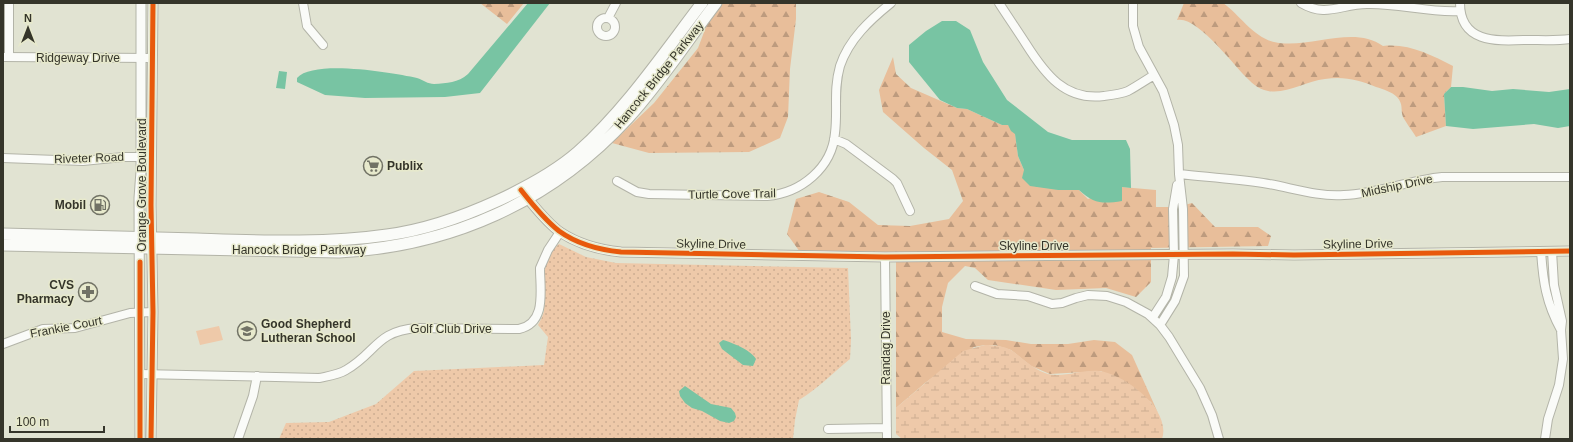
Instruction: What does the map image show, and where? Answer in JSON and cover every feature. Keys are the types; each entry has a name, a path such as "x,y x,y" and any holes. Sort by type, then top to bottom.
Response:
{"main road":[{"name":"Hancock Bridge Parkway","path":"3,234 302,252 338,252 380,249 450,233 487,219 525,194 577,152 609,121 630,96 702,3"},
{"name":"Hancock Bridge Parkway","path":"525,194 550,185 577,166 618,129 656,84 716,3"},
{"name":"Hancock Bridge Parkway","path":"3,245 140,242"}],"street":[{"path":"6,56 9,3"},
{"name":"Orange Grove Boulevard","path":"140,439 141,3"},
{"name":"Orange Grove Boulevard","path":"151,439 153,312 153,3"},
{"path":"303,3 307,26 322,45"},
{"path":"608,18 616,3"},
{"name":"Turtle Cove Trail","path":"617,181 637,192 645,194 759,196 782,194 802,185 814,175 828,157 834,139 836,86 843,60 852,42 861,30 874,16 891,3"},
{"path":"1000,3 1041,68 1065,89 1080,95 1096,97 1113,95 1128,91 1154,75"},
{"path":"1134,3 1133,26 1139,47 1163,91 1174,125 1178,145 1178,174 1183,209 1178,255 1172,277 1166,297 1153,317"},
{"path":"1301,3 1317,10 1330,10 1366,4 1384,4 1446,12 1460,7 1463,19 1469,29 1479,36 1489,40 1570,39"},
{"name":"Ridgeway Drive","path":"6,56 152,58"},
{"path":"834,139 846,144 893,179 910,211"},
{"name":"Riveter Road","path":"3,158 83,161 152,157"},
{"name":"Midship Drive","path":"1178,174 1263,183 1311,193 1343,195 1378,191 1422,179 1438,177 1570,177"},
{"name":"Skyline Drive","path":"525,194 560,232 593,247 608,251 621,252 885,257 1294,255 1570,251"},
{"name":"Golf Club Drive","path":"140,374 319,378 339,374 356,364 382,339 402,329 526,328 534,322 539,313 540,268 560,232"},
{"path":"1541,251 1542,270 1547,298 1553,317 1561,330"},
{"path":"1545,439 1548,419 1563,368 1562,321 1554,285 1552,251"},
{"path":"1160,325 1177,296 1184,276 1178,255"},
{"name":"Randag Drive","path":"885,257 887,439"},
{"path":"975,286 997,294 1028,296 1052,304 1062,303 1088,295 1108,296 1132,305 1153,317 1174,345 1205,396 1215,423 1218,439"},
{"path":"1168,291 1177,296"},
{"name":"Frankie Court","path":"3,344 43,329 82,327 130,313 153,312"},
{"path":"238,439 253,396 257,376"},
{"path":"828,429 887,428"}],"green space":[{"path":"480,3 524,3 507,24"},
{"path":"721,3 796,3 796,19 790,69 788,117 780,138 749,152 649,153 612,143 654,103 698,48 709,19"},
{"path":"1184,3 1223,3 1253,31 1274,42 1287,44 1344,37 1358,37 1371,40 1383,46 1402,46 1411,48 1436,58 1453,66 1451,87 1444,94 1446,126 1416,137 1403,117 1401,105 1397,97 1364,82 1351,79 1325,79 1286,90 1277,91 1267,91 1258,87 1249,80 1205,33 1195,25 1177,20"},
{"path":"893,57 896,74 911,88 957,108 967,109 1002,125 1008,125 1015,133 1018,156 1024,170 1024,174 1058,190 1079,190 1088,199 1122,187 1156,190 1156,207 1177,207 1192,203 1215,227 1258,227 1271,236 1268,246 1151,248 1151,251 885,253 800,252 787,234 796,199 819,192 849,202 878,225 910,226 949,219 963,201 952,170 883,112 879,90"},
{"path":"559,244 586,257 616,263 848,268 851,340 850,359 819,386 799,400 793,439 279,439 286,423 329,422 376,404 414,371 544,365 548,337 538,325 544,311 544,275 548,259 552,251"},
{"path":"1151,259 1151,282 1136,297 1106,288 1056,290 988,280 975,268 965,266 948,283 942,307 942,332 966,339 1006,340 1031,344 1068,344 1094,340 1115,342 1132,355 1158,413 1151,402 1101,371 1050,374 1031,366 1011,350 995,345 974,347 925,383 896,408 896,261"},
{"path":"219,326 223,340 200,345 196,331"},
{"path":"985,345 998,346 1011,350 1035,368 1051,375 1099,371 1121,379 1144,395 1153,406 1160,417 1163,428 1162,439 902,439 896,434 896,408 963,351"}],"shaded area":[{"path":"528,3 550,3 480,93 445,97 365,98 325,95 297,82 297,78 306,72 336,68 391,73 417,78 432,84 456,81 468,74"},
{"path":"942,21 956,21 970,30 983,62 1007,100 1048,132 1072,140 1126,140 1130,149 1131,188 1122,187 1122,201 1104,203 1089,198 1079,190 1058,190 1030,186 1022,178 1024,170 1018,156 1015,134 1011,131 1008,125 1002,125 967,109 957,108 940,100 909,62 909,45 926,31"},
{"path":"279,71 287,72 285,89 276,88"},
{"path":"1451,87 1492,91 1513,89 1549,92 1570,89 1570,126 1558,128 1534,124 1473,129 1446,126 1444,94"},
{"path":"723,340 737,345 754,356 756,359 753,366 743,365 722,349 719,343"},
{"path":"685,386 711,404 731,408 736,417 734,421 729,423 720,421 702,411 692,408 685,403 680,396 679,391"}],"cycle path":[{"path":"151,439 153,312 151,205 153,3"},
{"path":"521,190 544,217 566,236 589,246 621,252 885,257 1233,254 1294,255 1570,251"},
{"path":"140,262 140,439"}],"place":[{"name":"Publix","path":"373,166"},
{"name":"Mobil","path":"100,205"},
{"name":"CVS Pharmacy","path":"88,292"},
{"name":"Good Shepherd Lutheran School","path":"247,331"}]}
